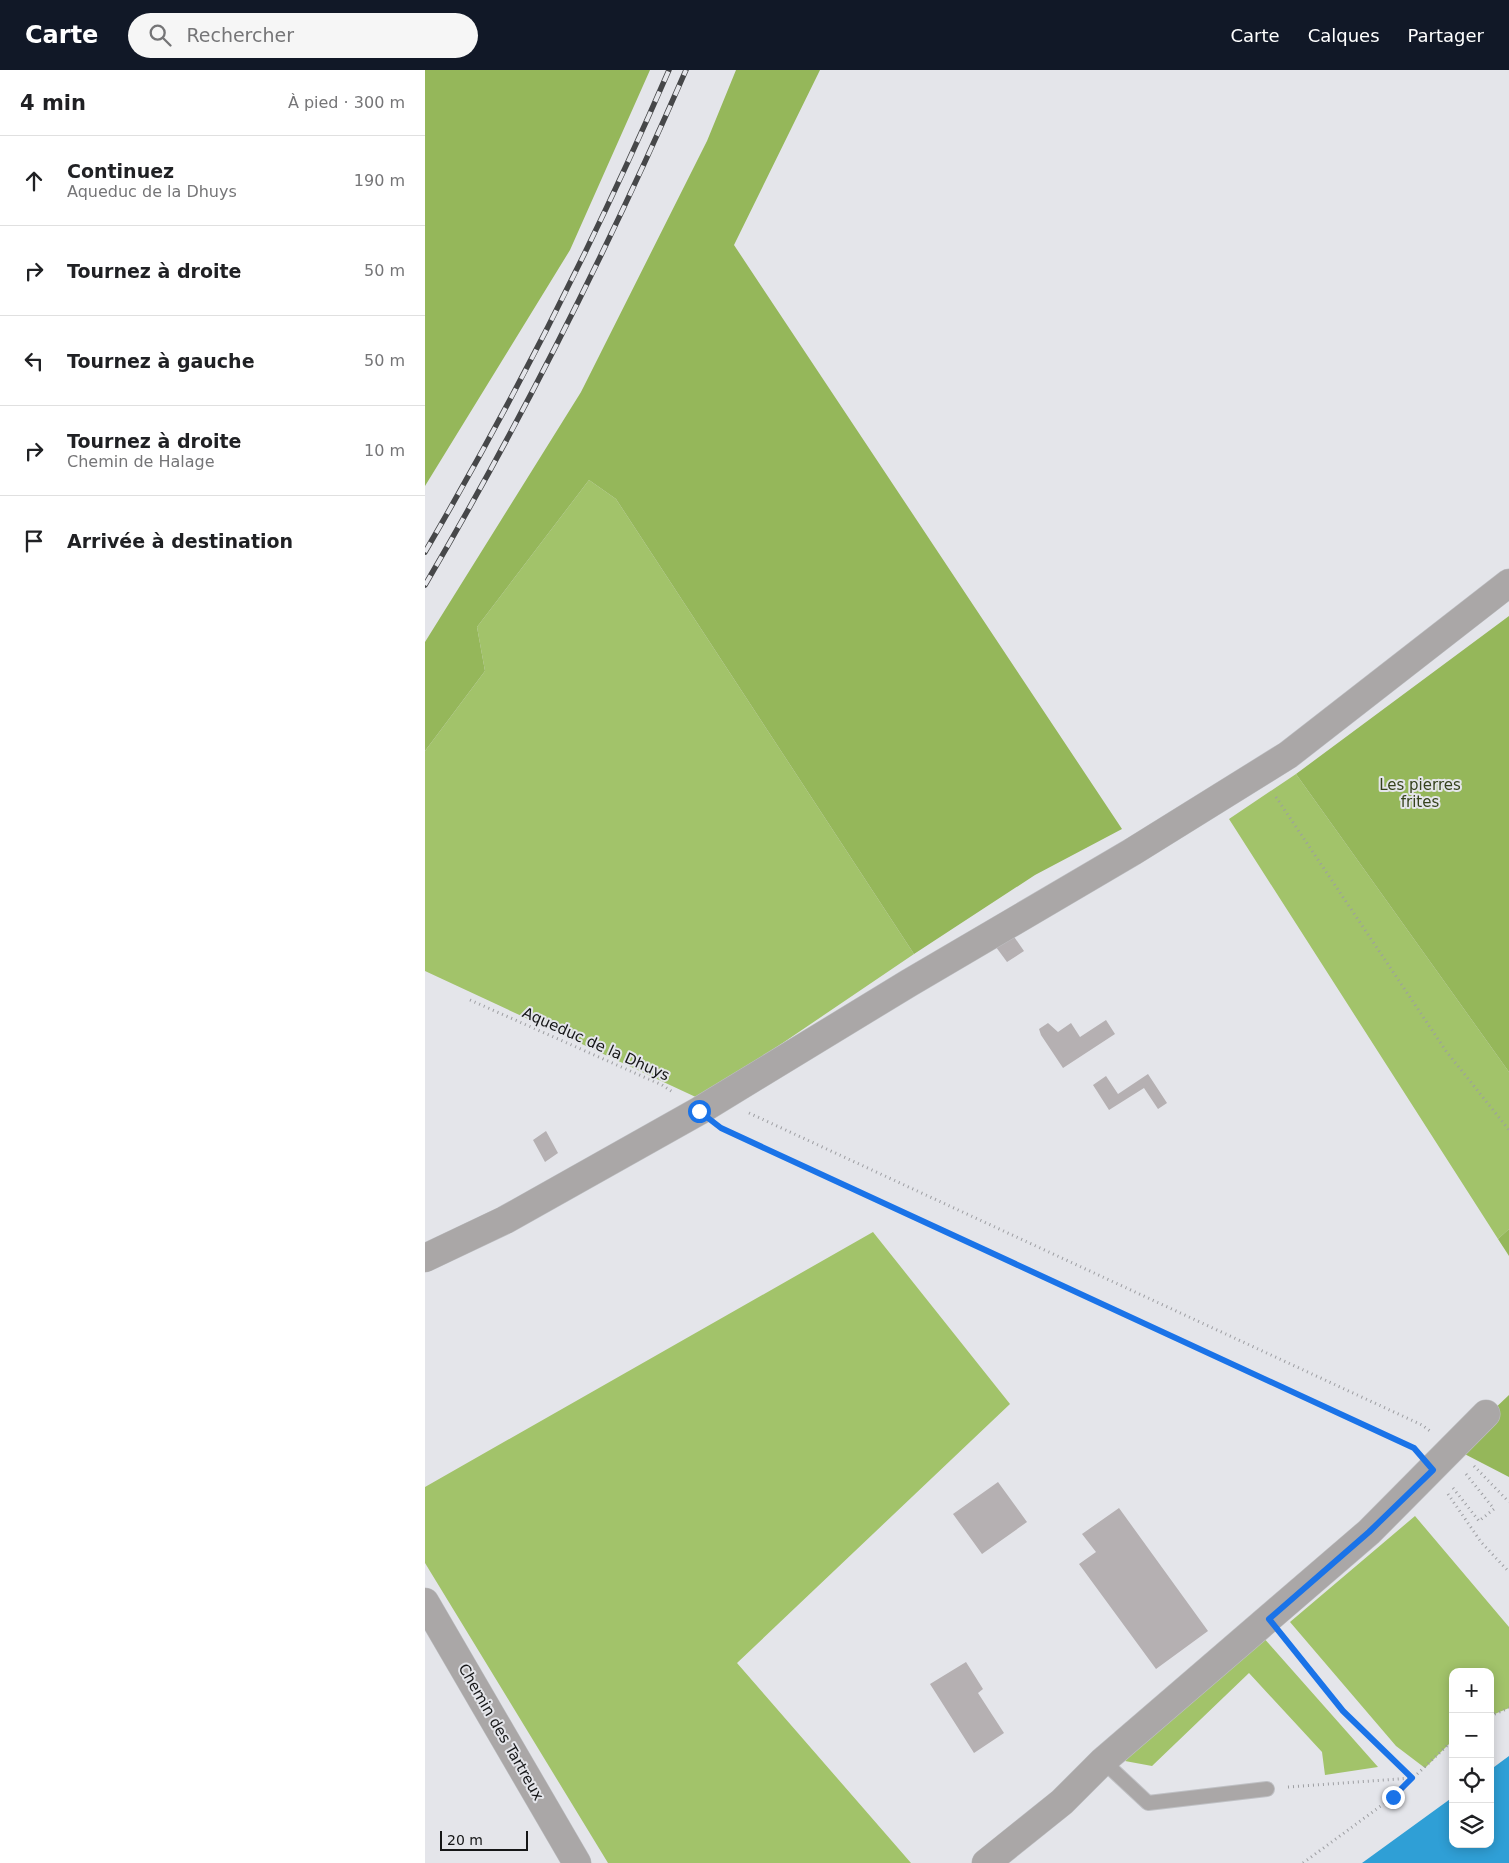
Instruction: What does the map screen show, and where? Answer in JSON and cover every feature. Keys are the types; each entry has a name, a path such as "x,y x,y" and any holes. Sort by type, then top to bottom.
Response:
{"street":[{"path":"425,1258 505,1220 699,1111 909,983 1132,852 1288,755 1509,583"},
{"path":"986,1863 1062,1802 1103,1761 1369,1532 1441,1479 1486,1414"},
{"name":"Chemin des Tartreux","path":"425,1602 577,1863"}],"lane":[{"path":"1103,1761 1148,1803 1267,1788"}],"path":[{"path":"1259,772 1446,1051 1509,1130"},
{"name":"Aqueduc de la Dhuys","path":"470,1000 662,1085 721,1128 1414,1448 1441,1479"},
{"path":"740,1109 1422,1425 1457,1458 1509,1502"},
{"path":"1441,1479 1479,1521 1494,1509 1457,1458"},
{"path":"1441,1479 1481,1542 1509,1572"},
{"path":"1269,1619 1343,1711 1412,1778"},
{"path":"1494,1714 1509,1708"},
{"path":"1303,1863 1393,1797 1449,1744"},
{"path":"1267,1788 1412,1778"}],"green space":[{"path":"425,70 650,70 570,250 425,486"},
{"path":"736,70 820,70 734,245 1122,829 1035,875 914,954 616,499 589,480 477,627 485,671 425,751 425,642 581,392 707,141"},
{"path":"589,480 616,499 914,954 700,1099 425,971 425,751 485,671 477,627"},
{"name":"Les pierres frites","path":"1509,616 1509,1072 1296,774"},
{"path":"1296,774 1509,1072 1509,1229 1498,1239 1229,819"},
{"path":"1509,1229 1509,1256 1498,1239"},
{"path":"873,1232 1010,1404 737,1663 911,1863 608,1863 425,1563 425,1487"},
{"path":"1509,1395 1509,1477 1453,1448"},
{"path":"1415,1516 1509,1627 1509,1708 1494,1714 1494,1668 1449,1668 1449,1744 1425,1768 1396,1746 1290,1622"},
{"path":"1262,1636 1378,1767 1325,1775 1322,1752 1249,1673 1152,1766 1125,1761 1193,1688"}],"water":[{"path":"1509,1756 1509,1863 1362,1863 1449,1800 1449,1848 1494,1848 1494,1767"}],"building":[{"path":"1010,931 1024,951 1007,962 993,943"},
{"path":"1106,1020 1115,1034 1063,1068 1039,1029 1048,1023 1058,1032 1071,1023 1080,1037"},
{"path":"1148,1074 1167,1103 1158,1109 1144,1088 1109,1110 1093,1085 1106,1076 1118,1094"},
{"path":"546,1131 558,1153 545,1162 533,1140"},
{"path":"998,1482 1027,1522 982,1554 953,1514"},
{"path":"1119,1508 1208,1631 1156,1669 1079,1564 1096,1552 1082,1534"},
{"path":"966,1662 983,1689 978,1693 1004,1733 974,1753 930,1684"}],"railway":[{"path":"425,552 459,493 554,315 642,132 669,70"},
{"path":"425,585 496,459 563,331 627,202 686,70"}],"route":[{"path":"699,1111 721,1128 1371,1430 1414,1448 1433,1470 1369,1532 1269,1619 1343,1711 1412,1778 1393,1797"}]}
